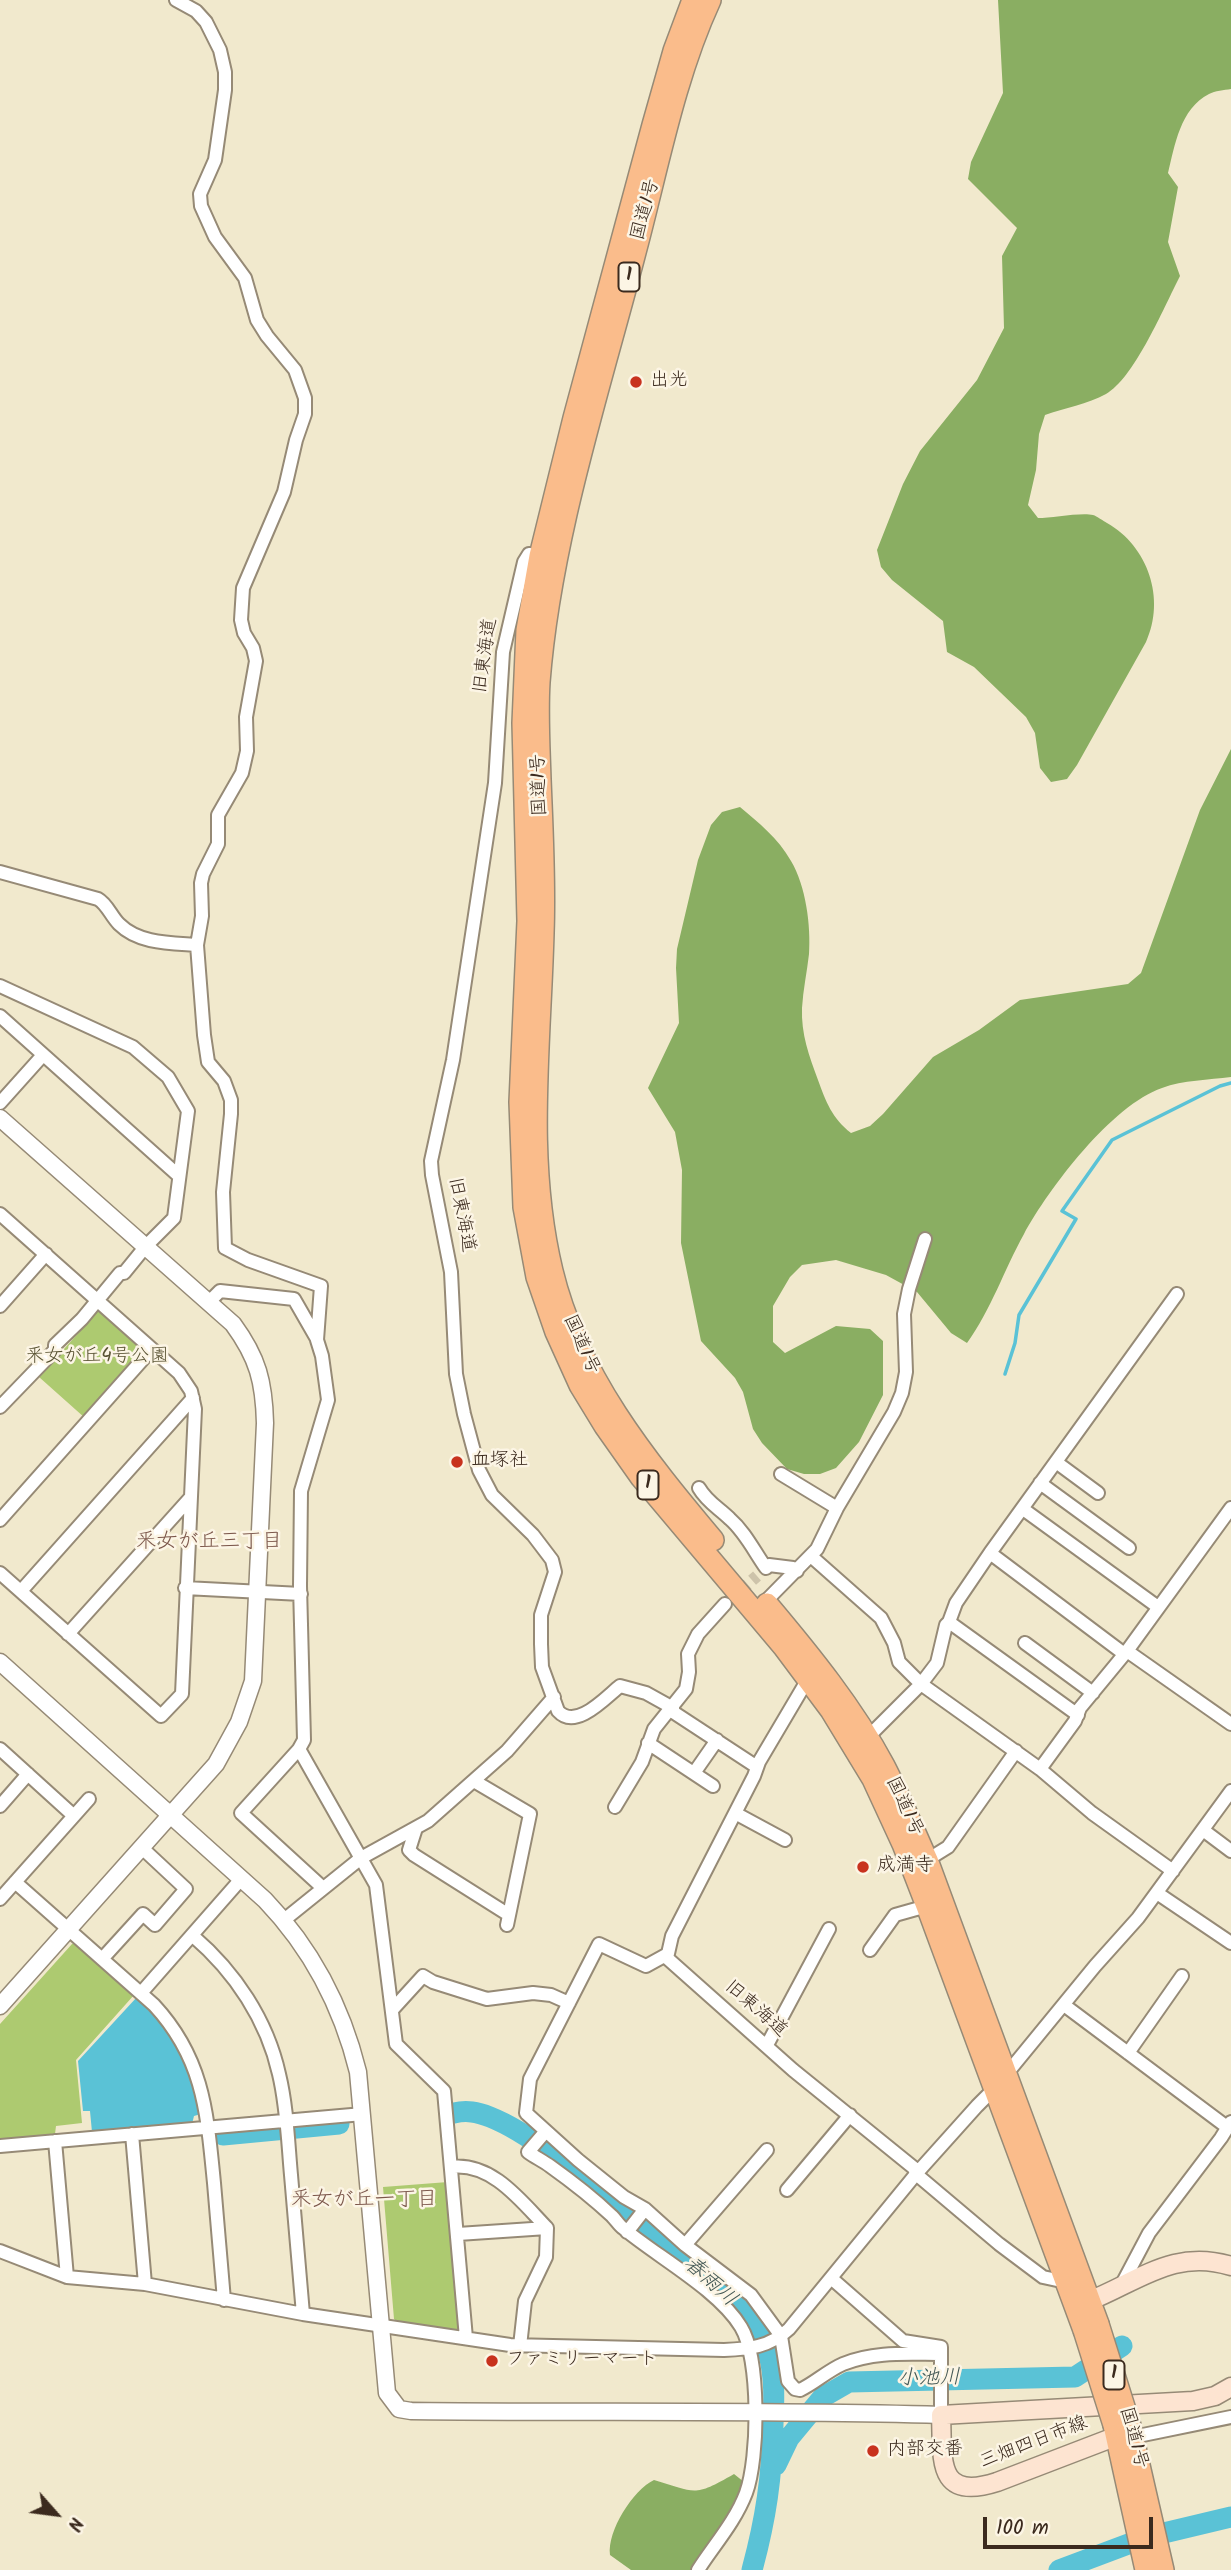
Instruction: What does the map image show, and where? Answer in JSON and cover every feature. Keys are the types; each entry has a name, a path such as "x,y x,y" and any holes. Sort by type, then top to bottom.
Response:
{"highway":[{"name":"国道1号","path":"681,53 710,0"},
{"name":"国道1号","path":"689,6 681,53 527,630 523,690 528,921 520,1142 529,1240 546,1305 580,1385 605,1426 641,1477 817,1665 862,1743 927,1906 1028,2139 1089,2301 1091,2327"},
{"name":"国道1号","path":"760,1607 808,1679 862,1743 900,1797 927,1860 1066,2282 1091,2327 1163,2570"},
{"name":"国道1号","path":"1125,2439 1146,2570"}],"main road":[{"path":"1089,2301 1178,2261 1210,2261 1231,2266"},
{"name":"三畑四日市線","path":"1125,2439 997,2482 969,2488 954,2482 943,2467 940,2408 1193,2402 1226,2392"}],"street":[{"path":"176,0 197,12 206,22 220,50 225,72 215,160 200,194 201,206 215,237 245,278 257,320 295,370 305,398 305,414 284,492 243,588 241,620 256,662 246,717 247,751 242,773 218,815 218,844 203,874 202,916 197,944 208,1062 224,1081 231,1100 232,1114 223,1192 225,1248 248,1260 321,1286 317,1339"},
{"name":"旧東海道","path":"548,557 529,554 524,562 503,652 495,783 453,1060 431,1161 451,1272 456,1374 479,1470 492,1495 533,1535 552,1560 555,1572 541,1615 541,1644 542,1667 558,1711 563,1716 572,1718 590,1710 620,1685 646,1693 757,1767"},
{"path":"0,872 98,899 104,902 123,928 144,938 167,943 197,944"},
{"path":"0,986 133,1047 168,1076 188,1111 174,1218 124,1273 120,1273 55,1345 55,1350 47,1359 0,1407"},
{"path":"0,1016 179,1176"},
{"path":"0,1103 43,1055"},
{"path":"0,1118 233,1324 251,1349 257,1363 264,1396 265,1423 256,1658 248,1700 230,1740 216,1764 0,2006"},
{"path":"0,1213 179,1373 194,1398 182,1693 161,1716 0,1573"},
{"path":"760,1607 812,1557 837,1508 873,1451 902,1393 906,1372 904,1314 925,1239"},
{"path":"0,1306 46,1254"},
{"path":"209,1302 220,1291 294,1299 317,1339 322,1356 328,1400 301,1491 304,1740 241,1813 323,1888"},
{"path":"862,1743 921,1684 937,1663 946,1625 957,1603 990,1553 1177,1294"},
{"path":"0,1520 152,1349"},
{"path":"21,1591 194,1398"},
{"path":"1056,1462 1098,1493"},
{"path":"781,1474 837,1508"},
{"path":"1040,1483 1129,1548"},
{"path":"699,1488 746,1537 761,1572 769,1565 793,1568 797,1572"},
{"path":"68,1633 191,1496"},
{"path":"1040,1769 1078,1715 1080,1708 1125,1652 1231,1508"},
{"path":"1023,1509 1158,1607"},
{"path":"990,1553 1125,1652 1231,1724"},
{"path":"812,1557 881,1618 894,1643 899,1662 921,1684 1016,1751 1092,1813 1173,1871"},
{"path":"186,1588 301,1594"},
{"path":"615,1807 642,1762 654,1729 686,1689 690,1650 701,1629 725,1604"},
{"path":"949,1622 1078,1715"},
{"path":"1025,1643 1093,1693"},
{"path":"0,1662 242,1878 284,1920 316,1966 341,2014 358,2072 387,2393 399,2409 847,2413 940,2408 941,2347 903,2341 831,2278"},
{"path":"808,1679 757,1767 672,1936 666,1955 646,1966 599,1944 530,2079 525,2105 528,2116 544,2133 751,2295 778,2338 788,2381 795,2389 806,2387 842,2365 864,2357 941,2355"},
{"path":"284,1920 361,1857 416,1828 474,1781 507,1751 554,1697"},
{"path":"694,1773 717,1740"},
{"path":"648,1743 713,1786"},
{"path":"0,1749 74,1816"},
{"path":"299,1749 376,1885 396,2044 444,2091 466,2338"},
{"path":"927,1860 948,1847 1016,1751"},
{"path":"0,1806 28,1774"},
{"path":"416,1828 409,1843 409,1850 414,1855 508,1920 530,1814 474,1781"},
{"path":"0,2251 67,2277 145,2284 303,2314 520,2346 753,2348 778,2338 916,2174 1001,2080 1157,1893 1231,1791"},
{"path":"0,1899 89,1799"},
{"path":"735,1813 785,1840"},
{"path":"1203,1829 1231,1851"},
{"path":"102,1959 143,1914 155,1925 186,1889 141,1847"},
{"path":"141,1993 242,1878"},
{"path":"15,1882 141,1993 165,2017 190,2056 203,2094 209,2128 224,2300"},
{"path":"1157,1893 1231,1943"},
{"path":"870,1950 895,1915 927,1906"},
{"path":"767,2045 829,1929"},
{"path":"193,1936 226,1969 257,2015 279,2073 287,2126 303,2314"},
{"name":"旧東海道","path":"666,1955 670,1962 793,2070 914,2168 916,2174 999,2244 1042,2277 1066,2282"},
{"path":"392,2010 423,1976 433,1982 487,1999 533,1993 551,1995 569,2003"},
{"path":"1128,2053 1182,1976"},
{"path":"1064,2005 1229,2125 1149,2233 1120,2288"},
{"path":"0,2146 209,2128 287,2126 363,2114"},
{"path":"787,2190 850,2115"},
{"path":"544,2133 528,2152 560,2174 716,2301 739,2323 753,2348 759,2412 746,2492 730,2524 698,2570"},
{"path":"132,2134 145,2284"},
{"path":"55,2141 67,2277"},
{"path":"685,2245 767,2150"},
{"path":"451,2166 467,2165 505,2185 547,2228 546,2257 524,2301 520,2346"},
{"path":"629,2230 643,2211"},
{"path":"458,2234 547,2228"},
{"path":"1125,2439 1231,2417"}],"green space":[{"path":"998,0 1231,0 1231,89 1209,94 1191,109 1180,129 1168,173 1178,187 1168,242 1180,276 1146,344 1116,386 1092,401 1045,415 1039,434 1036,470 1028,505 1038,518 1093,515 1121,533 1143,559 1153,592 1154,608 1146,642 1077,765 1067,779 1051,782 1040,768 1035,733 1026,717 974,667 947,652 943,621 892,580 881,567 877,550 903,484 920,451 977,380 1004,328 1002,256 1017,228 968,179 971,162 1003,93"},
{"path":"1231,749 1231,1077 1162,1088 1143,1097 1103,1130 1065,1172 1035,1215 967,1343 951,1333 917,1292 886,1275 836,1260 802,1265 790,1277 773,1306 773,1342 785,1353 836,1326 870,1329 883,1341 883,1395 859,1442 836,1468 820,1474 804,1474 787,1469 762,1443 753,1429 743,1392 735,1378 701,1341 681,1243 682,1170 675,1132 648,1088 679,1023 677,949 698,860 711,825 722,812 740,807 774,838 796,871 804,894 809,931 802,1008 804,1036 827,1102 834,1115 851,1133 870,1126 883,1114 933,1057 979,1030 1020,1000 1128,984 1141,973 1200,810"},
{"name":"釆女が丘4号公園","path":"103,1310 142,1346 143,1353 85,1418 39,1377 98,1311"},
{"path":"76,1943 134,1995 76,2060 82,2123 56,2126 55,2134 0,2141 0,2024 72,1944"},
{"path":"448,2182 460,2328 457,2332 399,2324 394,2319 383,2187"},
{"path":"734,2474 744,2482 699,2570 631,2570 610,2555 610,2545 617,2523 630,2502 646,2485 654,2480 695,2491"}],"water":[{"path":"137,1997 161,2022 179,2050 192,2080 201,2114 194,2116 192,2124 92,2132 90,2111 83,2111 78,2061"}],"waterway":[{"path":"1005,1374 1015,1343 1019,1315 1076,1219 1062,1211 1112,1140 1231,1083"},
{"name":"春雨川","path":"454,2113 472,2112 490,2117 531,2139 715,2285 756,2326 771,2363 774,2407 767,2497 752,2570"},
{"name":"春雨川","path":"219,2132 223,2135 339,2124"},
{"name":"小池川","path":"776,2465 789,2438 823,2397 849,2382 1075,2377 1122,2346"},
{"path":"1059,2570 1147,2537 1231,2517"}],"tunnel":[{"path":"725,1604 757,1576"}],"place":[{"name":"出光","path":"636,382"},
{"name":"血塚社","path":"457,1462"},
{"name":"成満寺","path":"863,1867"},
{"name":"ファミリーマート","path":"492,2361"},
{"name":"内部交番","path":"873,2451"}],"district":[{"name":"釆女が丘三丁目","path":"209,1543"},
{"name":"釆女が丘一丁目","path":"364,2201"}]}
